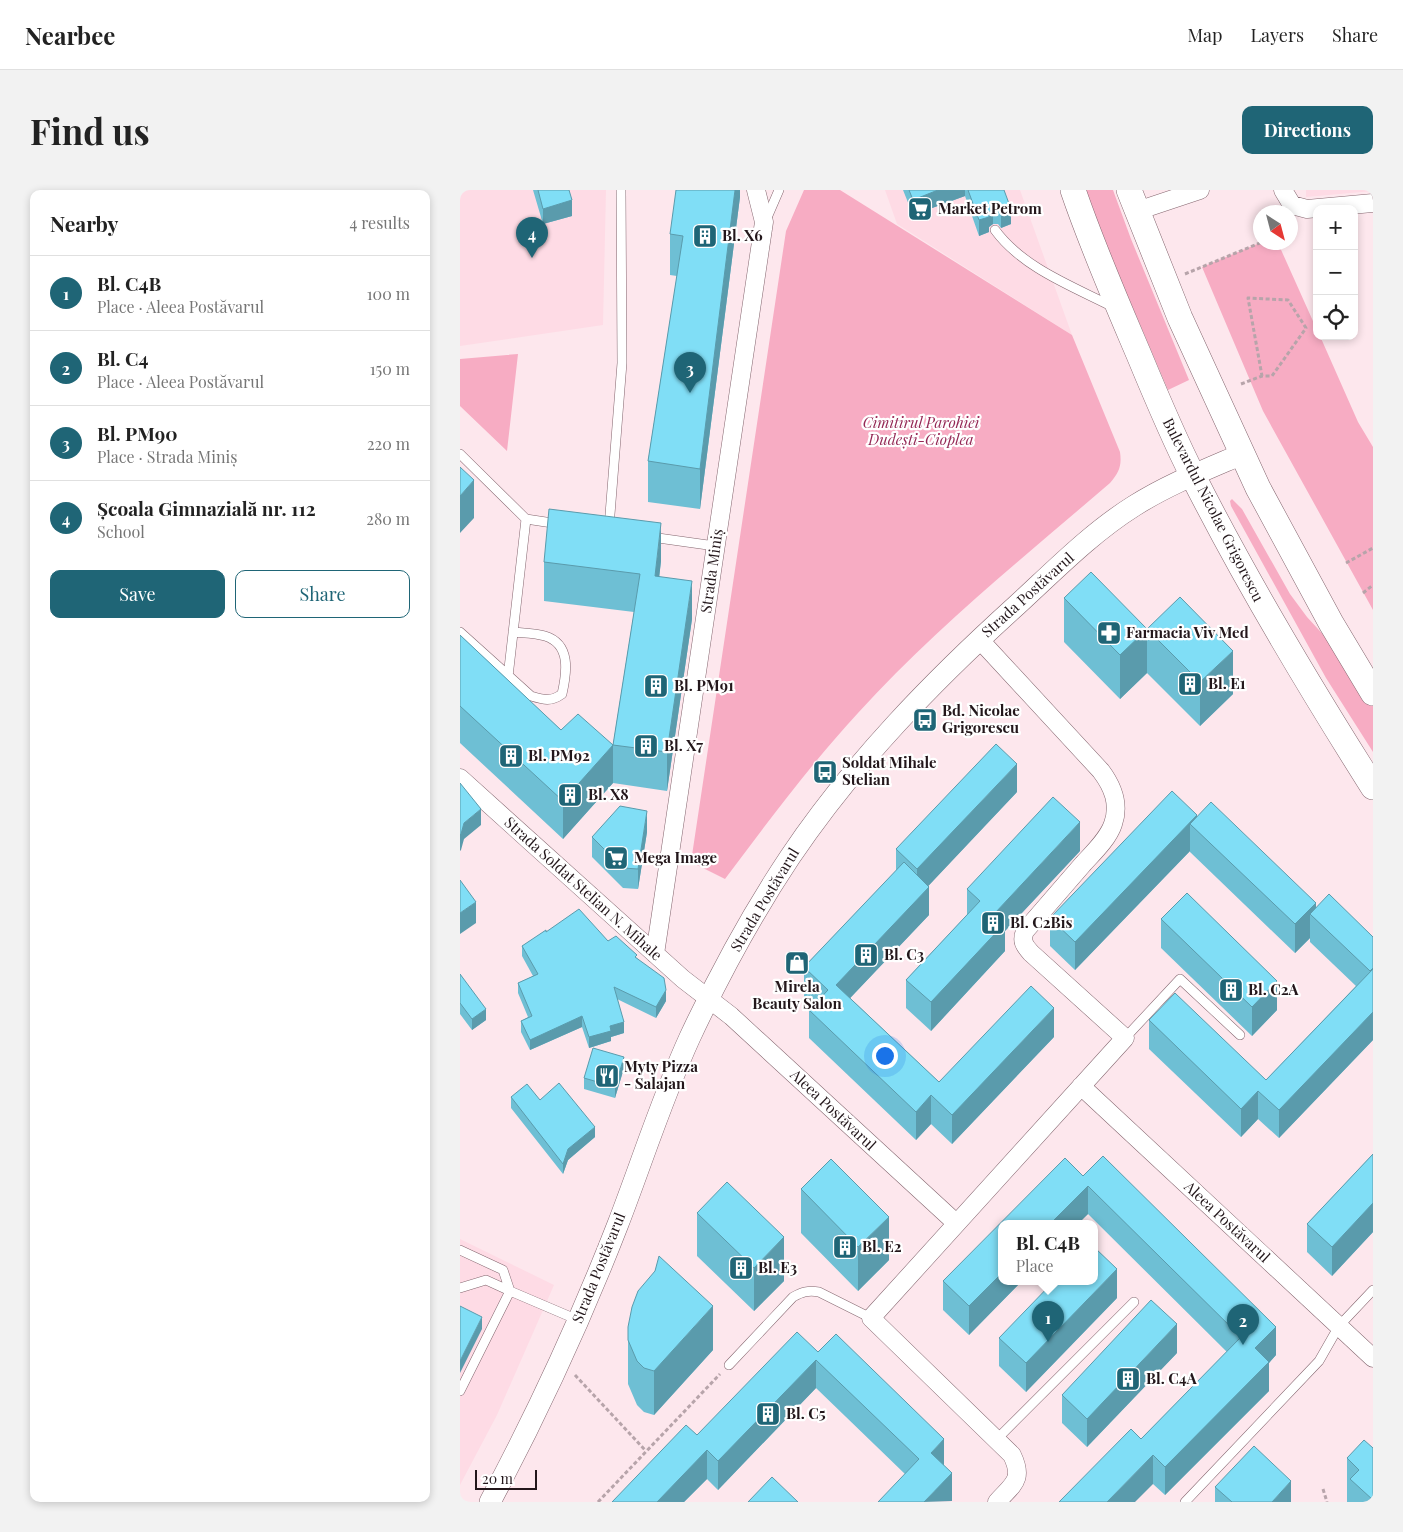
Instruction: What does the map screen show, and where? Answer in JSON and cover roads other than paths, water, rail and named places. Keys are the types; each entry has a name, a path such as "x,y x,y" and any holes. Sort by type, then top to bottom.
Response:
{"main road":[{"name":"Bulevardul Nicolae Grigorescu","path":"1073,190 1120,311 1192,476 1248,581 1373,787"},
{"path":"1133,201 1166,282 1242,454 1296,560 1331,623 1373,692"}],"street":[{"name":"Strada Miniș","path":"656,954 764,222 756,190"},
{"path":"1133,201 1200,190"},
{"path":"1283,190 1292,205 1307,209 1373,203"},
{"name":"Strada Postăvarul","path":"490,1502 514,1458 578,1320 618,1223 672,1078 709,998 755,912 814,822 841,787 904,714 979,639 1084,544 1116,517 1137,504 1192,476 1242,454"},
{"path":"979,639 1111,784 1115,797 1113,825 1092,853 1025,931 1022,938 1024,945 1031,952 1124,1038 871,1318 1012,1455 1018,1467 1016,1480 996,1502"},
{"name":"Strada Soldat Stelian N. Mihale","path":"460,778 683,979 709,998"},
{"name":"Aleea Postăvarul","path":"709,998 731,1016 956,1224"},
{"name":"Aleea Postăvarul","path":"1081,1086 1373,1358"}],"lane":[{"path":"618,532 604,530 622,363 621,190"},
{"path":"764,222 779,190"},
{"path":"995,230 1005,243 1032,265 1120,311"},
{"path":"460,454 526,519 572,526"},
{"path":"508,677 526,519"},
{"path":"638,535 716,546"},
{"path":"460,632 531,696 544,700 554,700 562,694 566,676 566,657 559,642 545,635 513,632"},
{"path":"1124,1038 1180,979 1240,1035"},
{"path":"460,1250 503,1270 510,1290 460,1391"},
{"path":"460,1288 486,1280 578,1320"},
{"path":"729,1365 793,1297 802,1292 811,1290 819,1292 871,1318"},
{"path":"1185,1502 1319,1361 1339,1326 1373,1290"},
{"path":"997,1439 1134,1302"}],"place":[{"name":"Market Petrom","path":"920,209"},
{"name":"Bl. X6","path":"705,236"},
{"name":"Școala Gimnazială nr. 112","path":"532,258"},
{"name":"Bl. PM90","path":"690,393"},
{"name":"Farmacia Viv Med","path":"1109,633"},
{"name":"Bl. E1","path":"1190,684"},
{"name":"Bl. PM91","path":"656,686"},
{"name":"Bd. Nicolae Grigorescu","path":"925,720"},
{"name":"Bl. X7","path":"646,746"},
{"name":"Bl. PM92","path":"511,756"},
{"name":"Soldat Mihale Stelian","path":"825,772"},
{"name":"Bl. X8","path":"570,795"},
{"name":"Mega Image","path":"616,858"},
{"name":"Bl. C2Bis","path":"993,923"},
{"name":"Bl. C3","path":"866,955"},
{"name":"Mirela Beauty Salon","path":"797,963"},
{"name":"Bl. C2A","path":"1231,990"},
{"name":"Myty Pizza - Salajan","path":"607,1076"},
{"name":"Bl. E2","path":"845,1247"},
{"name":"Bl. E3","path":"741,1268"},
{"name":"Bl. C4B","path":"1048,1342"},
{"name":"Bl. C4","path":"1243,1345"},
{"name":"Bl. C4A","path":"1128,1379"},
{"name":"Bl. C5","path":"768,1414"}],"park label":[{"name":"Cimitirul Parohiei Dudești-Cioplea","path":"921,432"}]}
